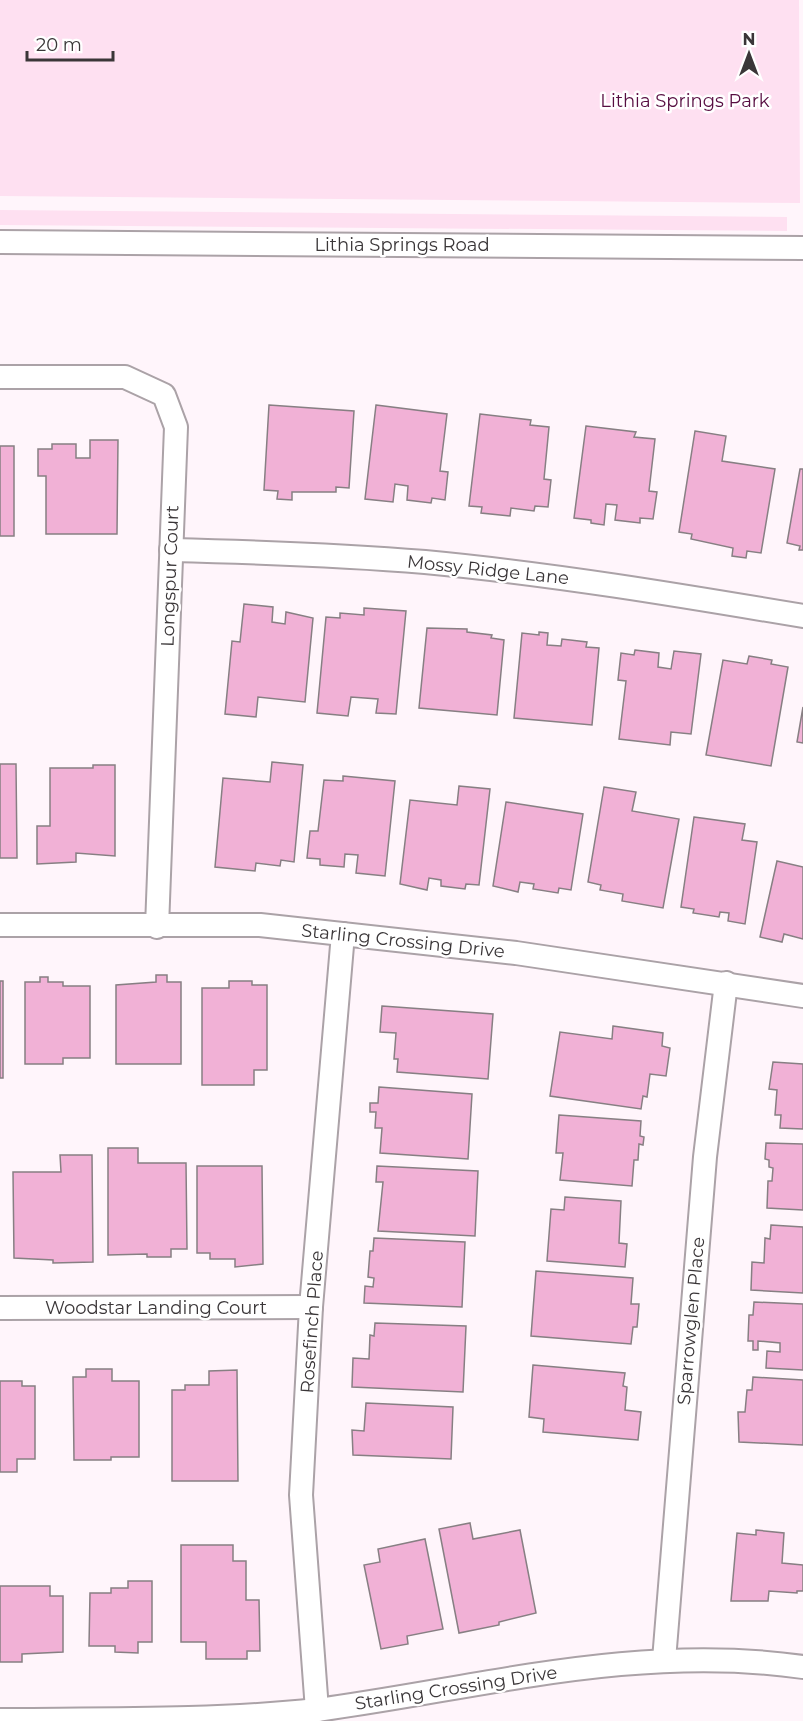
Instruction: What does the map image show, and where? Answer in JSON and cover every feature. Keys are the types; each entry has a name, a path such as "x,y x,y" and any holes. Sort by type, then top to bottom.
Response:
{"street":[{"name":"Lithia Springs Road","path":"0,242 803,248"},
{"name":"Longspur Court","path":"0,377 125,377 164,395 176,428 157,927"},
{"name":"Mossy Ridge Lane","path":"171,550 288,552 426,562 623,586 803,616"},
{"name":"Starling Crossing Drive","path":"0,925 260,926 516,953 803,996"},
{"name":"Rosefinch Place","path":"317,1710 301,1495 311,1307 342,934"},
{"name":"Sparrowglen Place","path":"664,1660 704,1169 726,983"},
{"name":"Woodstar Landing Court","path":"0,1308 311,1307"},
{"name":"Starling Crossing Drive","path":"0,1720 234,1718 317,1710 491,1680 664,1660 760,1661 803,1667"}],"green space":[{"name":"Lithia Springs Park","path":"0,0 799,0 800,203 0,196"},
{"path":"0,210 787,217 787,231 0,225"}],"building":[{"path":"269,405 354,411 349,488 336,487 336,492 292,492 292,500 277,499 278,491 264,490"},
{"path":"376,405 447,414 440,471 448,472 445,500 432,498 431,503 407,500 408,486 395,484 393,502 365,499"},
{"path":"480,414 531,420 530,425 549,427 544,479 551,480 548,507 535,506 534,511 511,508 510,516 481,513 482,507 469,506"},
{"path":"586,426 636,432 634,437 655,439 649,491 657,492 653,519 640,518 640,523 615,520 617,505 606,504 604,525 591,523 591,520 574,518"},
{"path":"695,431 726,436 722,461 775,469 761,553 747,551 746,558 732,556 733,548 691,539 692,534 679,532"},
{"path":"90,440 118,440 117,534 46,534 46,476 38,476 38,449 52,449 52,444 76,444 76,458 90,458"},
{"path":"0,446 14,446 14,536 0,536"},
{"path":"800,469 803,469 803,550 799,550 800,546 787,543"},
{"path":"244,604 273,607 272,622 285,624 286,612 313,618 305,702 258,697 256,717 225,714 232,641 240,642"},
{"path":"364,608 406,611 396,714 376,713 378,699 351,697 348,716 317,713 326,617 340,618 340,613 364,615"},
{"path":"427,628 467,629 467,632 492,635 491,638 504,640 497,715 419,708"},
{"path":"539,632 548,633 547,645 561,646 562,639 587,642 586,647 599,648 592,725 514,718 522,633 539,635"},
{"path":"635,650 659,653 658,667 671,669 674,651 701,654 691,734 671,732 670,745 619,739 626,681 618,680 621,653 634,655"},
{"path":"749,656 772,660 771,664 788,667 771,766 706,755 723,660 747,664"},
{"path":"803,707 803,743 797,742"},
{"path":"272,762 303,765 294,862 281,860 280,866 256,863 255,871 215,867 223,778 270,782"},
{"path":"0,764 16,764 17,858 0,858"},
{"path":"93,765 115,765 115,856 76,853 76,862 37,864 37,826 50,826 50,768 93,768"},
{"path":"343,776 395,781 385,876 356,873 358,855 345,854 344,867 320,865 320,859 307,858 310,831 318,831 324,780 343,781"},
{"path":"459,786 490,789 479,885 466,884 465,889 441,886 441,880 429,878 427,890 400,884 410,800 457,805"},
{"path":"604,787 636,792 632,811 679,819 663,908 622,901 623,894 600,890 601,885 588,882"},
{"path":"506,802 583,814 571,890 559,888 558,893 533,889 534,884 520,882 518,892 493,886"},
{"path":"694,817 745,824 742,840 757,842 745,924 728,921 729,913 720,912 719,917 693,913 694,909 681,907"},
{"path":"777,861 803,867 803,939 784,934 782,942 760,937"},
{"path":"156,975 167,975 167,982 181,982 181,1064 116,1064 116,985 156,982"},
{"path":"40,977 48,977 48,982 63,982 63,986 90,986 90,1058 63,1058 63,1064 25,1064 25,982 40,982"},
{"path":"0,981 3,981 3,1078 0,1078"},
{"path":"229,981 252,981 252,985 267,985 267,1070 254,1070 254,1085 202,1085 202,988 229,988"},
{"path":"382,1006 493,1014 488,1079 397,1072 398,1059 394,1059 396,1033 380,1032"},
{"path":"613,1026 663,1033 662,1046 670,1048 666,1076 650,1074 647,1097 643,1096 641,1109 550,1096 560,1032 612,1039"},
{"path":"773,1062 803,1064 803,1129 780,1128 781,1115 775,1115 777,1090 769,1089"},
{"path":"379,1087 472,1094 468,1159 380,1153 382,1128 375,1128 376,1112 370,1112 370,1103 378,1103"},
{"path":"559,1115 641,1121 640,1136 644,1137 643,1145 639,1144 638,1160 634,1160 632,1186 560,1180 563,1153 556,1153"},
{"path":"766,1143 803,1144 803,1210 767,1208 768,1181 772,1181 773,1168 769,1167 769,1160 765,1159"},
{"path":"108,1148 138,1148 138,1163 186,1163 187,1249 171,1249 171,1257 147,1257 147,1254 108,1255"},
{"path":"60,1155 92,1155 93,1262 53,1263 53,1260 14,1258 13,1172 61,1172"},
{"path":"197,1166 262,1166 263,1264 235,1267 235,1259 210,1259 210,1253 197,1253"},
{"path":"377,1166 478,1171 475,1236 378,1231 383,1182 376,1182"},
{"path":"565,1197 621,1201 619,1243 627,1244 625,1267 547,1261 551,1209 564,1210"},
{"path":"771,1225 803,1227 803,1293 751,1290 752,1262 764,1263 765,1238 770,1239"},
{"path":"374,1238 465,1242 462,1307 364,1303 365,1286 373,1287 374,1278 368,1277 370,1251 373,1251"},
{"path":"536,1271 633,1278 631,1304 639,1304 637,1327 633,1327 631,1344 531,1336"},
{"path":"754,1302 803,1304 803,1370 766,1368 767,1351 780,1352 780,1343 758,1341 758,1350 753,1350 753,1341 748,1341 749,1315 753,1315"},
{"path":"375,1323 466,1326 463,1392 352,1387 353,1358 369,1359 370,1335 374,1336"},
{"path":"533,1365 625,1373 623,1386 627,1387 625,1410 641,1412 638,1440 543,1432 544,1419 529,1417"},
{"path":"86,1369 112,1369 112,1381 139,1381 139,1457 74,1460 73,1377 86,1377"},
{"path":"237,1370 238,1481 172,1481 172,1390 185,1390 185,1385 209,1385 209,1371"},
{"path":"753,1377 803,1380 803,1445 739,1442 738,1412 745,1412 747,1390 752,1390"},
{"path":"0,1381 22,1381 22,1386 35,1386 35,1459 17,1459 17,1472 0,1472"},
{"path":"366,1403 453,1407 451,1459 353,1455 352,1430 364,1431"},
{"path":"470,1523 473,1539 520,1530 536,1613 499,1622 499,1625 459,1633 439,1529"},
{"path":"756,1530 784,1533 782,1563 803,1565 803,1591 797,1591 797,1593 769,1591 768,1601 731,1601 737,1533 756,1535"},
{"path":"425,1539 443,1629 407,1636 408,1644 381,1649 364,1565 380,1562 378,1549"},
{"path":"181,1545 233,1545 233,1561 246,1561 246,1600 259,1600 260,1651 247,1651 247,1659 206,1659 206,1642 181,1642"},
{"path":"128,1581 152,1581 152,1642 138,1642 138,1653 115,1652 115,1646 89,1646 90,1593 111,1593 111,1588 128,1588"},
{"path":"0,1586 50,1586 50,1596 63,1596 63,1652 22,1654 22,1662 0,1662"}]}
